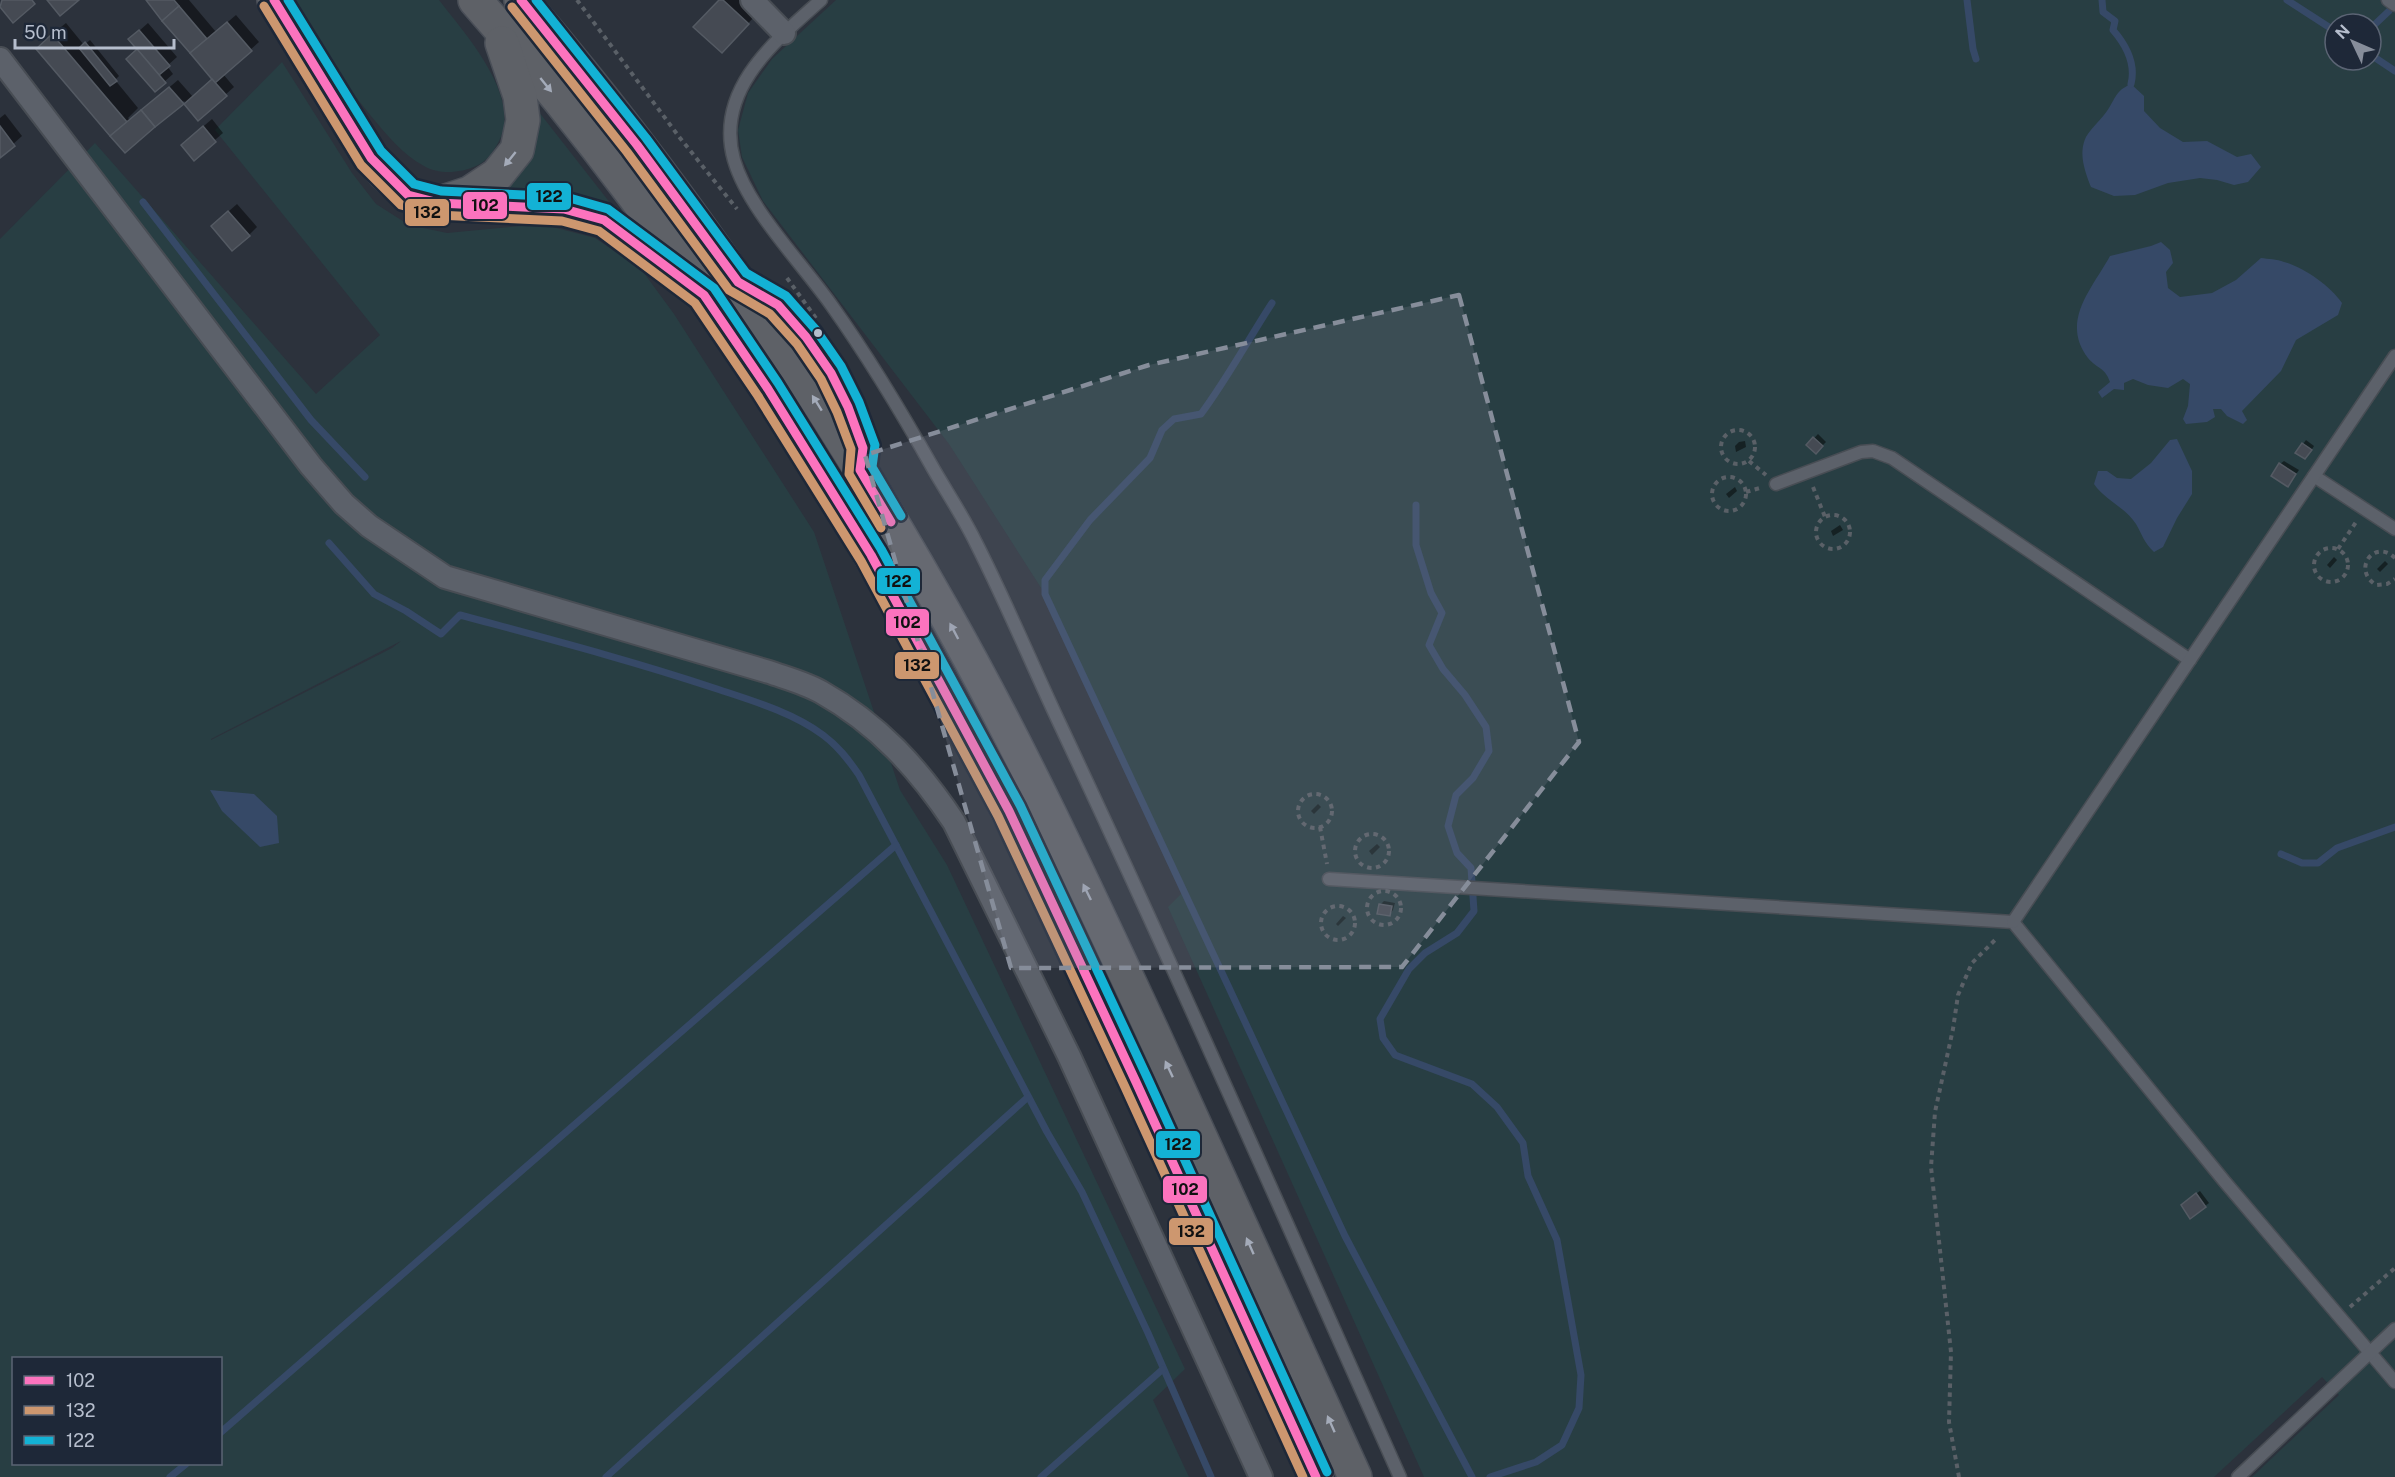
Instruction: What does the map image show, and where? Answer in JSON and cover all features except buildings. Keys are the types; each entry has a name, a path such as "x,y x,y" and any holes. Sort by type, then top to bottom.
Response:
{"highway":[{"path":"274,0 371,158 408,195 439,203 564,209 604,220 704,295"},
{"path":"521,0 637,145 738,282 860,470 945,614 1106,932 1355,1477"},
{"path":"439,203 470,193 497,175 518,150 523,120 520,96 485,12"},
{"path":"485,12 607,162 704,295 768,389 870,555 1004,801 1137,1082 1316,1477"}],"street":[{"path":"752,0 784,33"},
{"path":"0,59 311,466 344,504 369,526 445,577 769,672 819,691 882,735 908,760 933,790 954,822 1070,1056 1261,1477"}],"lane":[{"path":"821,0 784,33 758,61 741,85 733,112 731,134 733,158 754,203 862,348 975,540 1129,871 1400,1477"},
{"path":"2388,0 2395,5"},
{"path":"2013,922 2395,356"},
{"path":"1776,484 1861,452 1873,451 1892,458 2190,660"},
{"path":"2314,476 2395,529"},
{"path":"1329,879 2013,922 2224,1182 2395,1382"},
{"path":"2238,1477 2395,1329"}],"path":[{"path":"577,0 740,214"},
{"path":"785,275 819,323 810,329"},
{"path":"1735,430 1740,430 1754,439 1755,451 1749,460 1738,464 1728,460 1722,451 1726,436 1735,430"},
{"path":"1808,472 1824,518"},
{"path":"1731,477 1744,486 1745,498 1739,508 1729,512 1714,503 1712,493 1713,487 1720,480 1731,477"},
{"path":"2338,549 2364,509"},
{"path":"1840,517 1848,525 1850,536 1839,549 1827,548 1818,541 1817,525 1824,518 1840,517"},
{"path":"2328,548 2338,549 2346,557 2348,568 2342,578 2337,581 2325,581 2316,574 2314,563 2316,558 2328,548"},
{"path":"2389,553 2392,548"},
{"path":"2395,558 2389,553 2378,552 2369,557 2365,567 2367,577 2376,585 2387,584 2395,579"},
{"path":"1311,794 1326,798 1332,809 1329,820 1320,827 1309,827 1298,815 1299,804 1311,794"},
{"path":"1320,827 1329,879"},
{"path":"1374,834 1384,838 1389,854 1383,864 1372,868 1357,860 1355,849 1364,836 1374,834"},
{"path":"1385,891 1395,895 1399,900 1400,911 1394,921 1384,925 1373,921 1367,912 1367,906 1375,893 1385,891"},
{"path":"1335,906 1350,910 1355,920 1353,932 1338,940 1327,936 1321,927 1326,912 1335,906"},
{"path":"1959,1477 1949,1422 1951,1352 1931,1167 1935,1112 1958,995 1972,963 2013,922"},
{"path":"2339,1317 2395,1268"}],"highlighted area":[{"path":"1459,295 1579,742 1402,967 1011,968 865,455 1149,365"}],"green space":[{"path":"291,0 439,0 476,48 498,87 503,106 504,125 498,143 491,153 476,166 450,172 430,169 409,156 383,130 341,79"},
{"path":"836,0 2395,0 2395,1477 2252,1477 2339,1395 2322,1377 2214,1477 1424,1477 1168,907 1183,892 1045,594 949,444 763,201 742,157 738,130 748,93 772,59"},
{"path":"282,62 352,173 376,204 409,225 447,233 541,224 595,238 641,269 674,314 814,532 900,790 947,865 1185,1369 1153,1400 1189,1477 0,1477 0,239 95,143 316,394 380,335 215,130","holes":["401,641 392,648 211,740"]},
{"path":"535,107 618,213 488,198"}],"water":[{"path":"2131,84 2144,96 2144,111 2160,128 2183,142 2207,141 2237,157 2251,154 2261,167 2248,182 2234,185 2200,178 2168,183 2135,195 2114,196 2091,187 2082,156 2086,137 2119,92"},
{"path":"2161,242 2170,250 2173,263 2166,272 2168,288 2180,297 2212,293 2236,280 2261,258 2281,261 2308,273 2324,284 2342,303 2338,315 2296,340 2281,371 2242,411 2247,420 2243,424 2227,416 2221,409 2213,409 2215,417 2207,422 2186,424 2183,419 2188,406 2190,384 2183,379 2168,388 2148,385 2133,379 2124,383 2124,390 2114,389 2102,398 2098,392 2110,382 2103,371 2088,358 2080,344 2077,331 2082,306 2110,256"},
{"path":"2177,439 2192,471 2192,494 2163,547 2154,552 2131,518 2094,484 2098,471 2107,471 2117,478 2131,479 2151,463 2170,440"},
{"path":"210,790 254,794 277,816 279,843 260,847 222,811"}],"waterway":[{"path":"1967,0 1976,59"},
{"path":"2102,0 2103,12 2115,21 2113,30 2129,55 2132,69 2131,84"},
{"path":"2287,0 2323,23"},
{"path":"2383,17 2389,11"},
{"path":"2383,63 2395,71"},
{"path":"143,202 311,420 365,477"},
{"path":"1272,303 1201,414 1174,419 1162,430 1150,458 1090,520 1045,580 1045,594 1345,1236 1472,1477"},
{"path":"1416,505 1416,545 1431,593 1442,613 1429,645 1443,669 1465,695 1486,727 1489,751 1473,778 1456,795 1448,826 1457,853 1471,868 1474,911 1457,933 1425,953 1409,969 1380,1019 1383,1038 1395,1055 1472,1084 1497,1107 1523,1143 1528,1176 1557,1240 1581,1375 1579,1408 1562,1445 1536,1462 1490,1477"},
{"path":"329,543 374,594 406,611 441,634 460,615 619,659 770,707 811,727 838,748 859,775 1047,1132 1082,1192 1148,1333 1211,1477"},
{"path":"2281,854 2302,863 2318,863 2337,848 2395,827"},
{"path":"222,1431 896,845"},
{"path":"606,1477 1028,1097"},
{"path":"1041,1477 1163,1369"},
{"path":"170,1477 185,1465"}],"transit line":[{"name":"102","path":"274,0 371,158 408,195 439,203 564,209 604,220 704,295 768,389 871,555 1009,811 1136,1082 1316,1477"},
{"name":"122","path":"288,0 381,151 414,184 441,191 566,197 608,209 714,288 778,383 881,549 1020,805 1327,1472"},
{"name":"102","path":"521,0 637,145 738,282 778,305 806,337 831,373 848,407 863,448 860,470 891,522"},
{"name":"122","path":"536,0 646,138 746,273 786,296 816,330 841,366 859,402 875,445 872,467 901,516"},
{"name":"132","path":"264,6 361,165 401,205 437,215 562,221 599,231 695,303 758,396 861,561 998,816 1303,1477"},
{"name":"132","path":"512,7 627,152 729,290 770,314 797,344 821,379 837,412 851,449 849,474 881,528"}]}
